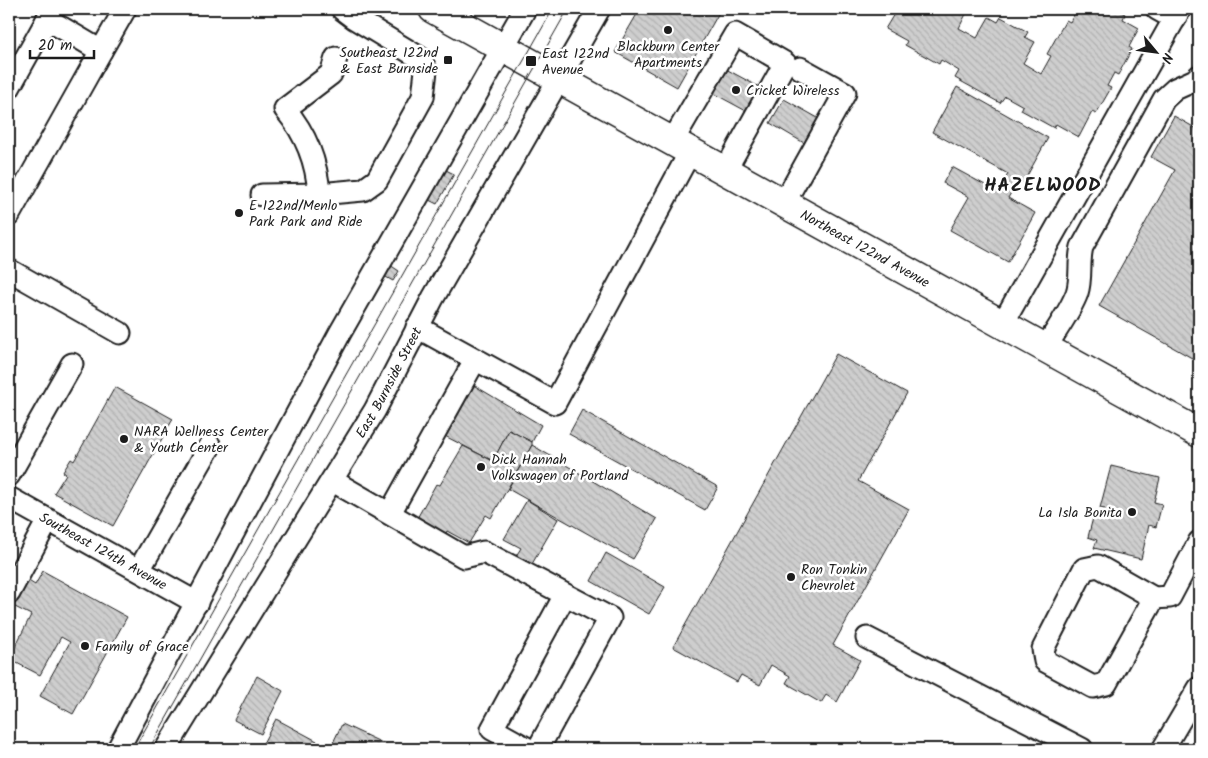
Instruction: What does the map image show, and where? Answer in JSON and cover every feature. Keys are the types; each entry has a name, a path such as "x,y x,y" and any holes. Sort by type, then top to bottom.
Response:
{"main road":[{"name":"Northeast 122nd Avenue","path":"432,9 1199,433"}],"street":[{"path":"9,215 125,9"},
{"path":"262,194 319,194 363,190 377,180 423,97 426,84 426,70 420,58 342,9"},
{"path":"118,749 340,333 525,9"},
{"name":"East Burnside Street","path":"166,749 245,618 333,481 375,410 417,327 599,9"},
{"path":"1003,323 1171,12"},
{"path":"10,81 50,14 101,50"},
{"path":"417,327 555,403 735,34 785,63 725,171"},
{"path":"319,194 314,159 296,123 285,109 331,74 336,58"},
{"path":"784,203 845,93 800,68"},
{"path":"1046,347 1077,293 1080,279 1079,260 1082,247 1164,99 1175,88 1196,80 1199,76"},
{"path":"9,270 120,333"},
{"path":"390,513 475,360"},
{"path":"9,475 72,364"},
{"path":"139,570 210,446"},
{"path":"333,481 464,557 484,552 610,618 538,749"},
{"name":"Southeast 124th Avenue","path":"9,498 197,603"},
{"path":"9,593 48,520"},
{"path":"1154,598 1106,684 1093,687 1045,661 1043,649 1084,569 1098,566 1154,598 1170,597 1199,542"},
{"path":"528,749 492,729 564,595"},
{"path":"867,638 1082,749"},
{"path":"1170,747 1199,688"}],"building":[{"name":"Blackburn Center Apartments","path":"640,9 721,9 677,87 615,52"},
{"path":"897,9 975,9 973,13 968,10 959,28 977,38 989,17 998,22 1001,17 1028,32 1025,37 1035,42 1023,63 1041,74 1051,56 1047,54 1066,20 1070,22 1077,9 1115,9 1125,14 1123,19 1139,28 1129,47 1132,49 1118,75 1114,73 1107,86 1111,88 1096,114 1092,112 1079,137 1056,124 1054,128 1021,110 1023,106 1005,96 1000,103 955,78 959,71 941,60 939,64 905,45 907,41 885,29"},
{"name":"Cricket Wireless","path":"724,68 761,88 748,112 711,92"},
{"path":"957,87 1048,138 1023,183 1018,180 1008,198 1035,213 1008,262 950,230 969,197 943,183 952,167 998,192 1008,174 932,132"},
{"path":"784,99 818,118 804,143 770,123"},
{"path":"1174,116 1197,129 1199,124 1199,362 1099,306 1175,170 1151,157"},
{"path":"444,169 454,174 437,204 427,199"},
{"path":"390,265 399,271 393,281 384,276"},
{"name":"Ron Tonkin Chevrolet","path":"836,354 907,393 858,481 909,509 833,645 860,660 837,702 826,695 821,703 786,683 790,676 771,665 760,685 741,675 737,682 673,647"},
{"path":"470,383 541,425 532,442 509,430 493,461 443,435"},
{"name":"NARA Wellness Center & Youth Center","path":"115,387 173,419 113,526 54,493 66,474 63,472 71,459 74,461"},
{"path":"582,410 718,487 705,510 569,434"},
{"path":"509,430 532,442 532,445 491,518 486,515 469,543 447,531 445,535 416,520 436,484 440,485 463,446 493,461"},
{"path":"532,445 657,519 633,559 508,489"},
{"name":"La Isla Bonita","path":"1111,466 1160,478 1154,502 1162,504 1156,527 1149,525 1141,559 1094,548 1097,540 1088,537 1094,514 1103,517 1105,509 1100,508"},
{"path":"527,500 558,519 532,564 516,556 521,548 504,539"},
{"path":"606,553 665,587 649,614 591,581"},
{"path":"43,571 127,617 73,714 40,696 70,642 61,637 40,675 9,659 31,615 13,606 27,580 35,585"},
{"path":"257,676 283,691 261,734 234,720"},
{"path":"276,719 317,741 313,749 265,749 261,747"},
{"path":"342,724 389,746 388,749 330,749"}],"tram line":[{"path":"134,749 553,9"},
{"path":"149,749 568,9"}],"place":[{"name":"Blackburn Center Apartments","path":"668,30"},
{"name":"Southeast 122nd & East Burnside","path":"448,60"},
{"name":"East 122nd Avenue","path":"531,61"},
{"name":"Cricket Wireless","path":"736,90"},
{"name":"E 122nd/Menlo Park Park and Ride","path":"239,213"},
{"name":"NARA Wellness Center & Youth Center","path":"124,439"},
{"name":"Dick Hannah Volkswagen of Portland","path":"481,467"},
{"name":"La Isla Bonita","path":"1132,512"},
{"name":"Ron Tonkin Chevrolet","path":"791,577"},
{"name":"Family of Grace","path":"85,646"}],"district":[{"name":"HAZELWOOD","path":"1043,184"}]}
